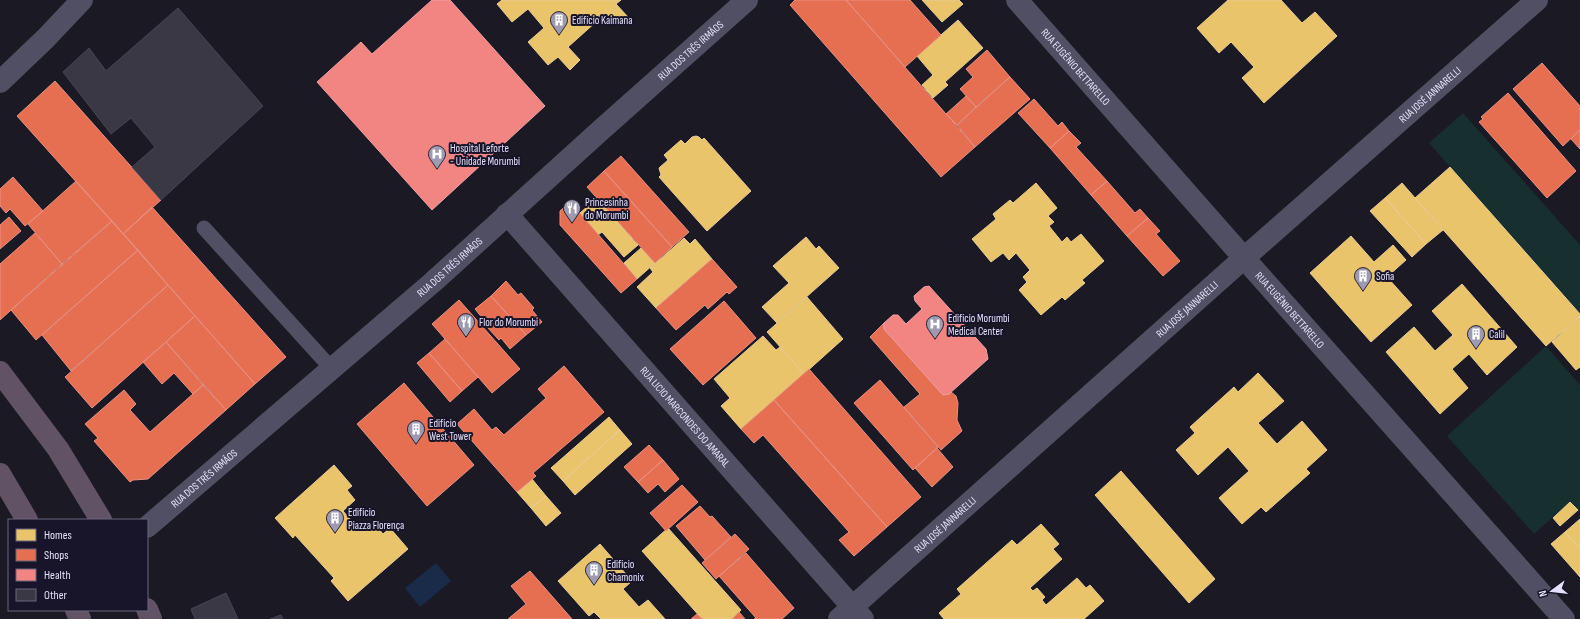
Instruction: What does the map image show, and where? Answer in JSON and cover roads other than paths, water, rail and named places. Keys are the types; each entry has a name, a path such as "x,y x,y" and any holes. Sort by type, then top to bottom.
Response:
{"highway":[{"path":"0,372 58,449 100,519"},
{"path":"0,474 25,519"}],"street":[{"path":"0,82 46,38 82,0"},
{"name":"RUA DOS TRÊS IRMÃOS","path":"148,526 433,282 747,0"},
{"name":"RUA EUGÊNIO BETTARELLO","path":"1017,0 1564,619"},
{"name":"RUA JOSÉ JANNARELLI","path":"851,615 1244,258 1537,0"},
{"name":"RUA LICIO MARCONDES DO AMARAL","path":"508,214 851,615"}],"lane":[{"path":"204,228 332,369"}],"water":[{"path":"436,563 451,581 420,607 405,588"}],"place":[{"name":"Edifício Kaimana","path":"559,35"},
{"name":"Hospital Leforte - Unidade Morumbi","path":"437,169"},
{"name":"Princesinha do Morumbi","path":"572,223"},
{"name":"Sofia","path":"1363,291"},
{"name":"Flor do Morumbi","path":"466,337"},
{"name":"Edifício Morumbi Medical Center","path":"935,339"},
{"name":"Calil","path":"1476,349"},
{"name":"Edifício West Tower","path":"416,444"},
{"name":"Edifício Piazza Florença","path":"335,533"},
{"name":"Edifício Chamonix","path":"594,585"}]}
